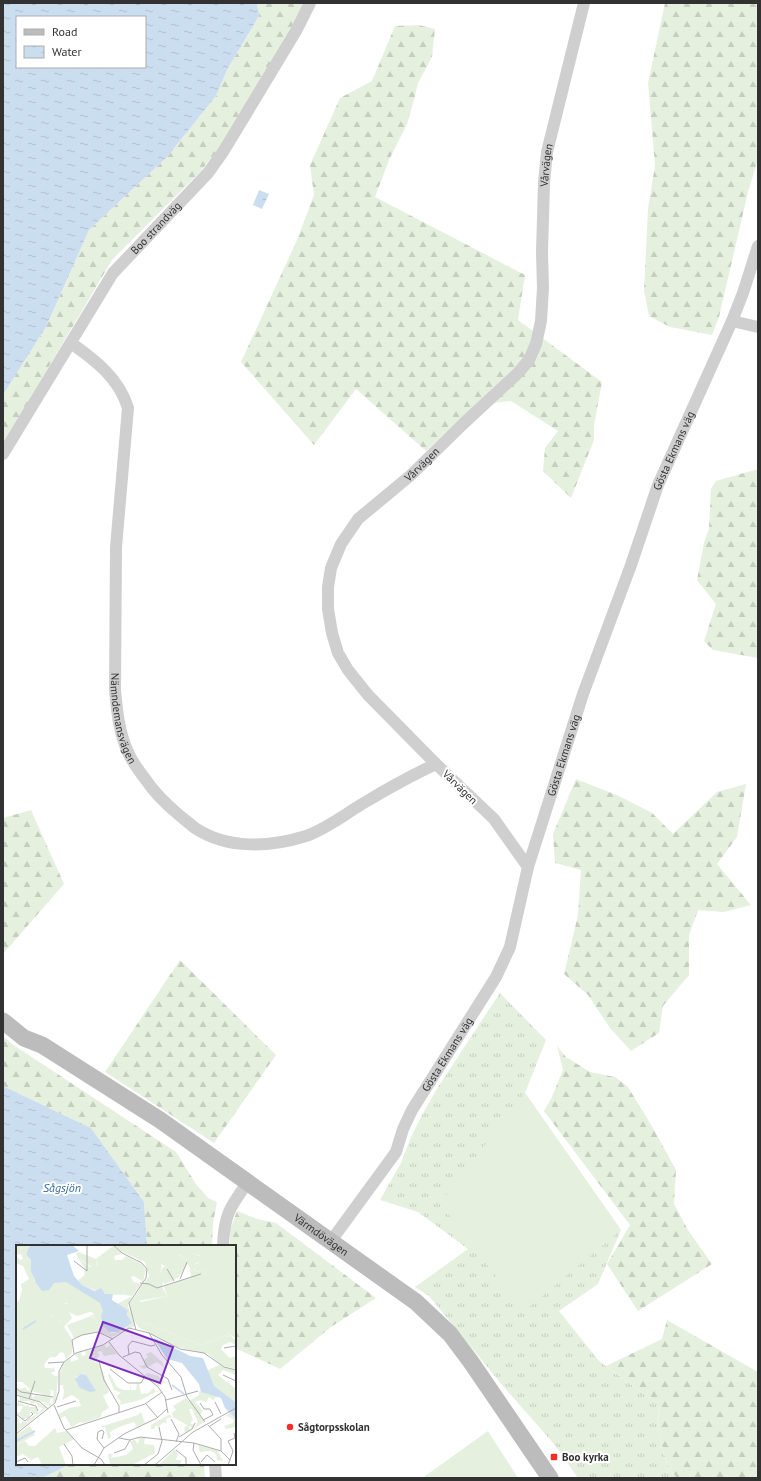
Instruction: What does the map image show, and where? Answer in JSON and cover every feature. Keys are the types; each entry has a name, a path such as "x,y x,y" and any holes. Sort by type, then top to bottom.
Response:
{"main road":[{"name":"Värmdövägen","path":"3,1009 28,1029 42,1045"},
{"name":"Värmdövägen","path":"3,1021 24,1038 42,1045 160,1120 416,1302 450,1334 471,1362 550,1478"}],"street":[{"name":"Boo strandväg","path":"3,454 113,273 208,173 223,152 296,31 310,3"},
{"name":"Vårvägen","path":"528,867 494,819 436,764 368,695 348,670 338,653 332,633 328,609 328,587 331,568 341,544 358,519 411,475 518,373 529,360 536,344 541,321 543,288 542,252 544,183 547,152 584,3"},
{"name":"Gösta Ekmans väg","path":"331,1241 396,1152 403,1128 412,1110 496,977 510,946 528,867 583,694 658,485 732,321 743,294 758,246"},
{"path":"732,321 758,327"},
{"name":"Nämndemansvägen","path":"71,343 97,362 112,378 124,397 128,408 116,547 115,690 123,739 127,752 150,786 163,802 196,828 212,837 236,843 255,845 279,843 308,835 329,824 397,782 436,764"},
{"path":"223,1245 224,1228 231,1205 248,1182"},
{"path":"215,1465 216,1478"}],"green space":[{"path":"257,3 304,3 290,31 221,146 200,172 112,260 3,442 3,395 46,327 89,230 167,157 216,96 227,70 259,16"},
{"path":"665,3 758,3 758,159 748,192 719,317 712,335 670,327 649,316 644,291 648,209 655,165 648,83"},
{"path":"419,25 435,29 432,57 418,83 407,124 389,160 375,197 525,275 518,320 602,382 594,425 594,440 571,498 543,471 545,448 558,431 511,401 475,405 426,451 356,389 314,445 241,362 297,240 314,195 310,165 340,98 372,81 395,26"},
{"path":"758,469 758,658 713,650 704,641 716,604 697,580 704,542 709,529 711,489 716,481"},
{"path":"576,779 619,796 652,813 673,834 717,792 746,784 737,837 717,864 751,905 724,912 698,910 689,935 689,975 663,1006 659,1033 631,1051 610,1028 588,995 564,974 578,915 581,870 555,863 553,834"},
{"path":"31,810 64,884 3,954 3,818"},
{"path":"180,960 276,1055 214,1143 105,1072"},
{"path":"500,993 546,1040 525,1093 621,1230 598,1284 559,1311 599,1361 658,1404 659,1434 668,1468 677,1478 578,1478 554,1444 503,1386 429,1296 415,1287 468,1249 418,1212 380,1200 401,1163 411,1137 438,1087"},
{"path":"3,1036 12,1044 176,1152 196,1184 208,1198 217,1202 213,1223 212,1245 147,1245 144,1202 91,1128 3,1086"},
{"path":"557,1046 566,1057 590,1072 615,1077 628,1087 676,1170 674,1204 688,1230 712,1264 638,1311 607,1264 630,1225 544,1111 551,1099 563,1070"},
{"path":"525,1093 621,1230 523,1312 440,1203"},
{"path":"237,1211 257,1219 276,1223 376,1298 331,1327 280,1369 236,1348 236,1245 230,1245 230,1230"},
{"path":"667,1320 758,1372 758,1478 677,1478 668,1468 659,1434 658,1404 606,1366 662,1339"},
{"path":"488,1431 518,1478 426,1478 425,1476"},
{"path":"69,1465 204,1465 205,1478 34,1478 37,1476 44,1477"}],"water":[{"path":"3,3 257,3 259,16 227,70 216,96 167,157 89,230 46,327 3,395"},
{"path":"259,190 269,194 262,209 253,205"},
{"name":"Sågsjön","path":"3,1086 91,1128 144,1202 147,1245 16,1245 16,1465 69,1465 44,1477 3,1478"}],"place":[{"name":"Sågtorpsskolan","path":"290,1427"},
{"name":"Boo kyrka","path":"554,1457"}]}
